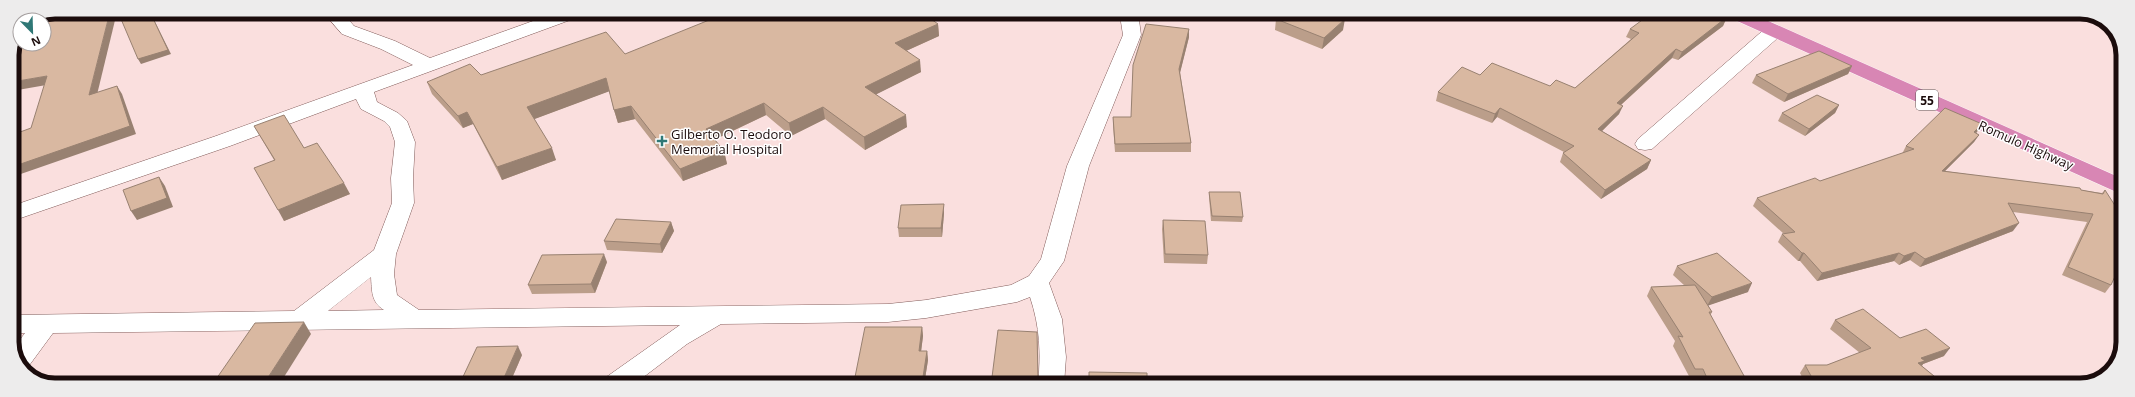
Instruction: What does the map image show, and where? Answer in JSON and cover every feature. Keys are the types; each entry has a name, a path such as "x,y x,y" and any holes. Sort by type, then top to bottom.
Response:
{"highway":[{"name":"Romulo Highway","path":"1747,19 2116,185"}],"street":[{"path":"338,19 348,30 388,45 431,66"},
{"path":"19,212 431,66 556,19"},
{"path":"19,324 888,312 926,309 1017,293 1037,282 1052,261 1078,166 1132,34 1129,19"},
{"path":"1644,144 1774,31"},
{"path":"364,90 368,104 391,117 400,125 405,142 402,178 403,203 384,254 382,274 385,300 415,319"},
{"path":"299,321 384,254"},
{"path":"1037,282 1050,319 1053,357 1052,378"},
{"path":"623,378 678,337 717,315"},
{"path":"22,356 46,324"}],"building":[{"path":"52,19 108,19 89,95 117,86 130,126 19,165 19,132 31,128 47,76 19,81 19,52 52,52"},
{"path":"121,19 153,19 168,50 138,59"},
{"path":"712,19 931,19 938,24 895,43 920,60 865,87 906,115 864,137 823,107 789,123 764,103 706,129 724,151 680,169 631,106 614,110 606,78 527,107 552,148 497,167 467,112 458,116 427,82 470,64 481,75 606,32 625,54"},
{"path":"1276,19 1345,19 1324,38"},
{"path":"1644,19 1724,19 1682,52 1676,49 1617,103 1623,106 1598,129 1651,160 1605,190 1563,153 1574,146 1500,108 1495,114 1438,92 1462,67 1480,75 1492,63 1550,86 1556,80 1575,88 1639,33 1630,29"},
{"path":"1146,24 1189,29 1179,69 1191,143 1115,144 1113,117 1131,117 1133,65"},
{"path":"1819,51 1852,66 1788,94 1756,75"},
{"path":"1817,95 1839,105 1809,129 1782,113"},
{"path":"1945,108 1982,124 1974,132 1979,135 1942,171 2080,188 2081,190 2103,194 2105,190 2116,207 2116,274 2111,285 2068,267 2093,214 2008,203 2019,223 1925,259 1915,252 1904,256 1899,253 1822,273 1804,253 1802,253 1782,234 1795,232 1757,198 1815,178 1820,181 1914,149 1906,146"},
{"path":"284,115 304,148 317,143 344,183 278,210 254,168 275,160 254,126"},
{"path":"159,177 167,198 131,211 123,190"},
{"path":"1209,192 1240,192 1243,217 1212,216"},
{"path":"944,204 941,228 898,228 901,205"},
{"path":"616,219 671,222 660,244 604,241"},
{"path":"1163,220 1205,221 1208,255 1165,254"},
{"path":"1717,253 1752,283 1712,297 1677,266"},
{"path":"604,254 591,284 528,285 542,255"},
{"path":"1695,285 1712,312 1709,312 1745,378 1707,378 1703,369 1695,369 1678,336 1683,337 1651,287"},
{"path":"1863,309 1900,338 1926,329 1950,348 1921,358 1925,361 1918,363 1936,378 1812,378 1805,365 1827,365 1871,348 1835,320"},
{"path":"304,322 268,378 217,378 255,323"},
{"path":"865,327 922,327 919,351 927,351 923,377 855,377"},
{"path":"998,330 1037,332 1038,378 992,378"},
{"path":"518,346 504,378 462,378 477,347"},
{"path":"1089,372 1147,373 1147,378 1089,378"}],"place":[{"name":"Gilberto O. Teodoro Memorial Hospital","path":"662,141"}]}
